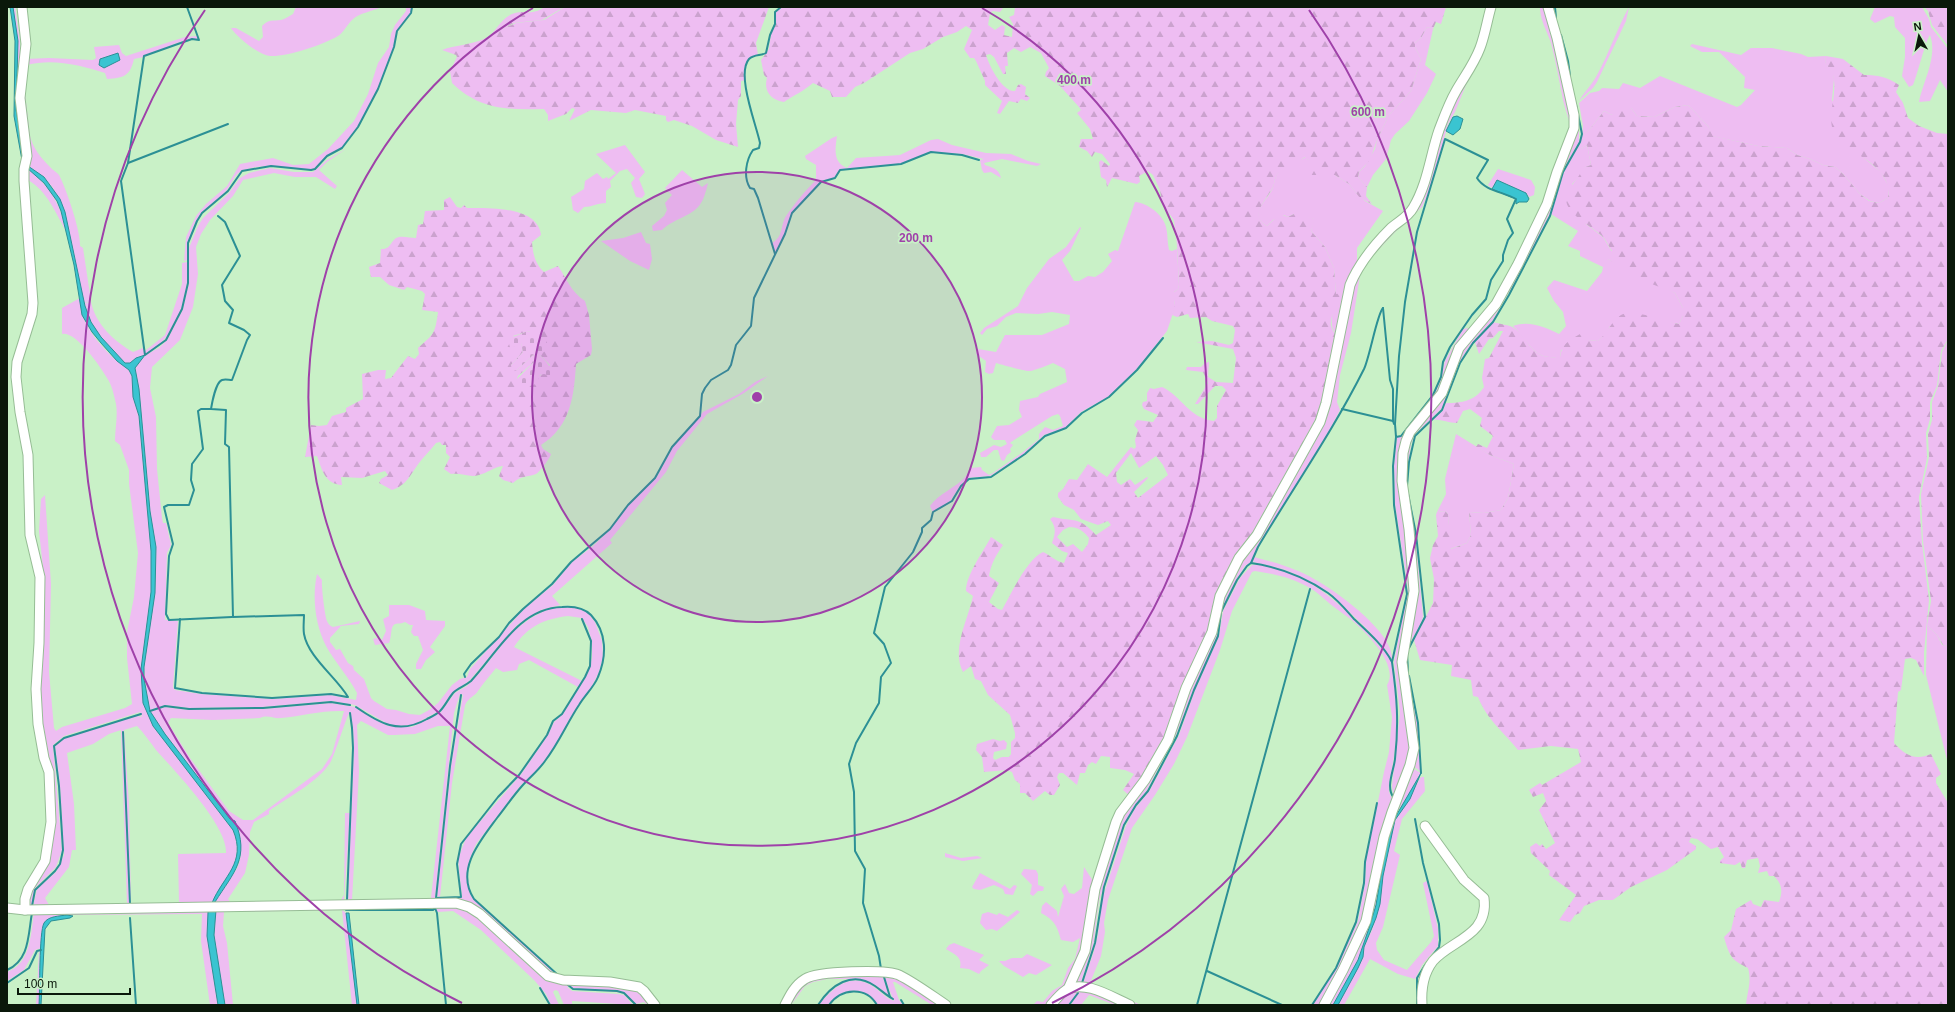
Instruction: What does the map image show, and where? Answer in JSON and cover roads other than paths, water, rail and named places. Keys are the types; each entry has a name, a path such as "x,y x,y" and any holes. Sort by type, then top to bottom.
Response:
{"street":[{"path":"22,7 26,44 20,98 27,156 24,169 24,181 33,303 32,314 17,362 16,377 20,412 28,455 30,535 40,577 40,643 36,689 38,724 44,758 49,772 51,822 45,861 28,889 25,899 25,910"},
{"path":"1068,989 1085,951 1095,889 1116,822 1120,813 1145,780 1168,740 1186,688 1212,632 1220,596 1240,558 1257,535 1322,418 1350,285 1359,265 1391,228 1407,216 1419,196 1430,166 1433,147 1439,129 1456,91 1480,48 1491,7"},
{"path":"1324,1005 1343,970 1366,920 1384,837 1410,765 1414,748 1402,662 1414,591 1409,529 1402,481 1403,453 1406,441 1410,432 1442,393 1459,348 1496,304 1518,264 1547,204 1557,172 1574,128 1574,115 1557,38 1548,7"},
{"path":"1422,1005 1422,986 1428,968 1434,960 1469,936 1484,913 1485,904 1484,898 1464,880 1425,826"},
{"path":"7,908 25,910 456,903 469,907 480,914 548,976 563,980 610,982 639,987 655,1005"},
{"path":"784,1005 796,986 806,978 816,975 885,971 899,975 946,1005"},
{"path":"1051,1005 1060,994 1068,989 1078,986 1092,989 1130,1005"}],"water":[{"path":"10,7 13,7 18,41 16,110 25,159 22,160 14,116 15,41"},
{"path":"118,53 120,60 104,68 99,65 100,59"},
{"path":"1457,116 1463,119 1460,129 1453,135 1446,131 1453,117"},
{"path":"28,166 44,177 60,199 65,212 85,306 91,322 101,337 125,363 130,363 136,358 145,355 135,368 139,389 150,511 156,547 155,593 144,667 144,679 150,711 165,734 230,819 235,821 239,834 241,845 238,864 234,873 215,902 212,903 232,869 235,860 237,842 233,830 153,726 143,703 141,669 151,592 151,551 139,416 133,397 132,376 129,370 117,361 101,343 92,332 82,315 74,265 61,211 57,201 44,183 27,168"},
{"path":"1497,180 1526,193 1529,199 1527,202 1519,202 1516,204 1516,199 1492,189"},
{"path":"1421,773 1410,799 1395,820 1383,876 1380,904 1364,947 1363,957 1338,1005 1333,1005 1358,960 1369,928 1376,905 1386,845 1393,821"},
{"path":"211,910 216,910 214,935 225,1005 218,1005 207,936 208,912"},
{"path":"346,913 349,913 359,1005 357,1005"},
{"path":"67,915 73,916 70,918 51,921 45,929 41,1005 39,1005 40,949 42,929 44,923 48,919"}],"waterway":[{"path":"187,7 199,40 192,39 144,56 128,163 121,181 145,355 166,340 182,309 188,283 188,243 202,213 228,191 242,171 271,166 311,170 315,169 327,156 342,148 358,127 378,89 394,47 397,31 411,13 412,7"},
{"path":"775,254 758,198 754,189 750,188 746,174 747,164 751,154 753,150 759,148 760,143 748,100 745,76 746,66 749,59 753,56 766,53 770,35 775,24 775,12 781,7"},
{"path":"1555,7 1556,18"},
{"path":"1561,35 1568,61 1570,76"},
{"path":"1407,486 1409,462 1415,436 1442,410 1460,363 1473,343 1493,322 1509,295 1550,216 1563,172 1580,142 1582,134 1576,105"},
{"path":"128,163 228,124"},
{"path":"1392,662 1407,594 1394,505 1393,466 1396,437 1395,424 1399,356 1405,302 1417,232 1445,139 1488,160 1477,178 1490,189 1516,199 1507,219 1513,233 1508,240 1503,255 1503,261 1491,280 1486,299 1472,315 1450,347 1443,362 1441,377 1433,395 1401,436 1396,437"},
{"path":"465,677 464,674 471,664 499,637 509,623 552,584 571,562 610,529 628,505 655,478 672,447 700,416 702,394 705,388 711,380 728,370 731,365 736,345 751,326 754,298 785,234 792,213 821,182 835,178 840,170 901,164 931,152 962,155 979,160"},
{"path":"218,216 225,222 240,256 222,285 225,301 233,310 229,323 244,330 250,335 232,380 222,380 220,382 215,393 211,409 226,410 225,444 229,447 233,617 304,615 304,634 311,651 348,697"},
{"path":"1383,308 1390,380 1393,389 1394,424"},
{"path":"1251,563 1258,547 1326,437 1364,369 1378,318 1383,308"},
{"path":"881,969 879,956 863,903 865,869 855,851 854,792 849,764 856,743 879,703 881,677 891,663 884,644 874,633 885,587 913,552 922,532 922,528 931,520 933,512 952,501 961,486 969,479 991,477 1025,454 1045,436 1066,428 1082,413 1109,397 1137,370 1163,338"},
{"path":"211,409 201,409 198,411 203,449 192,464 191,480 194,490 189,505 168,505 164,507 173,544 169,556 166,614 169,620 232,617"},
{"path":"1342,409 1393,421"},
{"path":"1408,494 1416,534 1425,617 1409,648"},
{"path":"1082,983 1095,943 1104,887 1124,825 1136,805 1148,791 1177,736 1194,690 1218,636 1221,612 1237,580 1251,563 1282,570 1310,582 1328,593 1339,602 1375,639 1389,656 1392,662 1397,710 1396,746 1390,784 1391,794 1394,798"},
{"path":"1197,1005 1310,589"},
{"path":"356,707 373,718 390,725 407,726 417,724 434,716 440,711 453,693 471,681 510,634 521,623 533,615 547,609 562,607 574,607 588,612 591,615 600,629 604,644 603,661 596,681 581,701 559,740 540,768 515,794 477,846 468,867 467,877 469,888 474,899 558,975"},
{"path":"180,619 175,688 202,693 272,698 331,694 347,697"},
{"path":"461,695 450,766 436,898 461,897 457,864 461,844 498,797 519,775 547,735 553,721 562,714 585,677 590,666 591,641 582,619"},
{"path":"1407,654 1408,672"},
{"path":"1409,676 1418,723 1421,773"},
{"path":"150,711 165,706 189,709 263,708 331,702 350,705"},
{"path":"347,900 353,748 350,713"},
{"path":"32,906 35,890 55,871 60,864 63,850 59,786 54,746 64,738 141,714"},
{"path":"123,732 130,904"},
{"path":"1312,1005 1336,968 1356,922 1364,883 1365,862 1377,803"},
{"path":"1415,819 1423,863 1439,924 1440,940 1439,947 1417,978 1417,1005"},
{"path":"346,910 433,910 435,908 437,913 446,1005"},
{"path":"7,970 15,966 24,953 27,946 32,913"},
{"path":"130,918 136,1005"},
{"path":"7,983 29,968 37,951 41,950"},
{"path":"1207,971 1282,1005"},
{"path":"884,977 890,997"},
{"path":"818,1005 829,991 836,986 843,982 858,979 875,986 893,999"},
{"path":"568,985 573,989 617,991 624,993 636,1005"},
{"path":"540,988 550,1005"},
{"path":"829,1005 840,995 853,992 860,992 867,995 877,1005"},
{"path":"1069,1005 1078,993"},
{"path":"901,1000 904,1005"}]}
